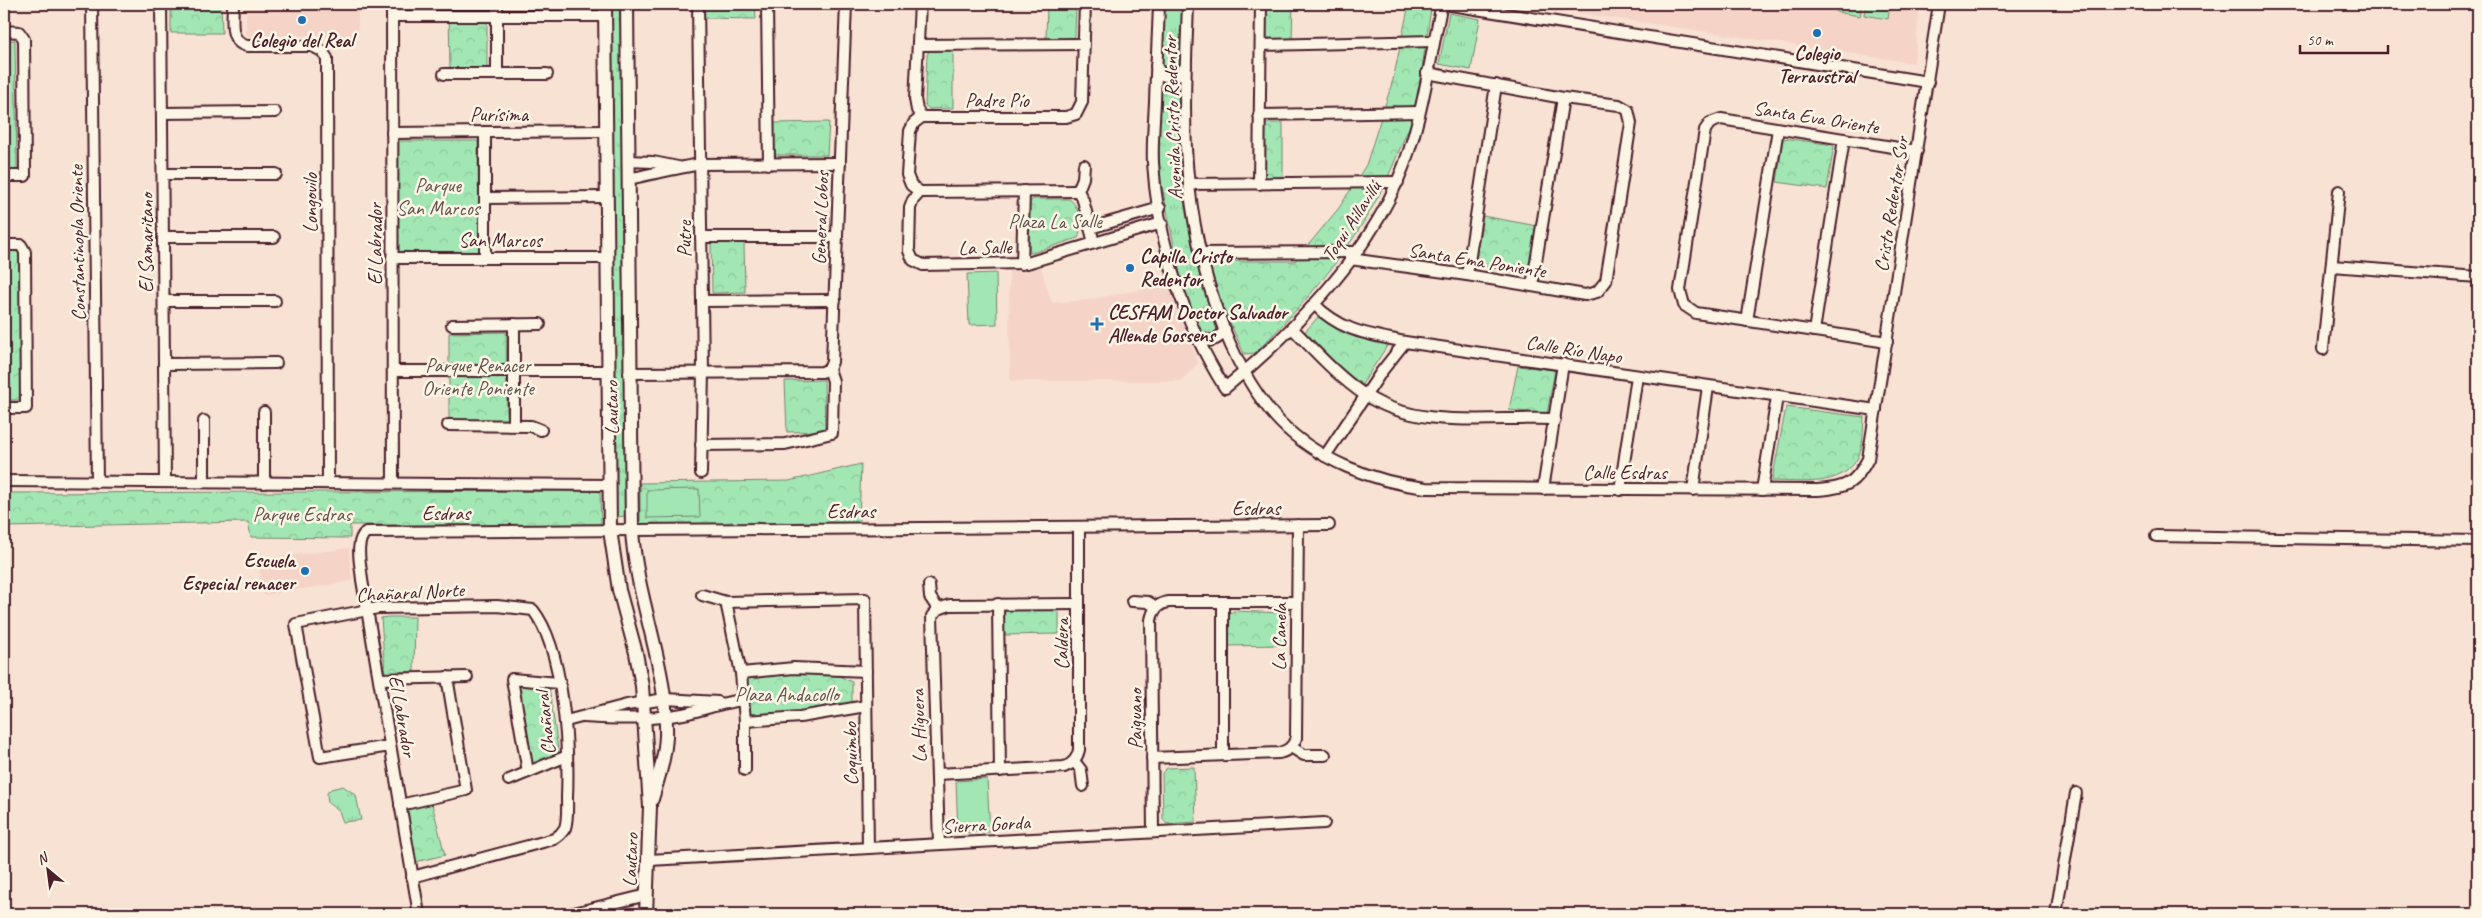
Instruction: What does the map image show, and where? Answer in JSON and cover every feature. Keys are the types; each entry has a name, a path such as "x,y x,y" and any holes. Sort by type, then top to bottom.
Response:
{"street":[{"name":"Constantinopla Oriente","path":"92,4 97,482"},
{"name":"El Samaritano","path":"162,4 165,482"},
{"name":"Longovilo","path":"233,4 234,35 240,44 247,46 312,46 322,51 326,58 328,483"},
{"name":"El Labrador","path":"392,4 393,483"},
{"path":"497,4 497,74"},
{"name":"Lautaro","path":"626,4 632,530 638,580 657,650 666,717 665,750 650,807"},
{"name":"Putre","path":"698,4 703,372 701,473"},
{"path":"767,4 769,164"},
{"name":"General Lobos","path":"701,445 785,444 832,433 833,381 829,369 832,362 846,4"},
{"path":"920,4 915,99 918,113 922,117 914,123 910,131 907,175 911,185 920,192 1078,191"},
{"name":"Padre Pío","path":"922,117 1071,116 1078,110 1082,102 1085,4"},
{"name":"Avenida Cristo Redentor","path":"1159,4 1153,162 1162,223 1178,286 1197,338 1225,388"},
{"name":"Avenida Cristo Redentor","path":"1188,4 1186,66 1189,184 1206,277 1225,329 1262,398 1281,423 1298,439 1325,456"},
{"path":"1259,184 1261,4"},
{"path":"1443,4 1928,82"},
{"name":"Toqui Aillavillú","path":"1225,388 1292,328 1314,304 1353,255 1380,216 1398,182 1408,153 1443,4"},
{"name":"Cristo Redentor Sur","path":"1876,410 1939,4"},
{"path":"392,16 497,16 605,10"},
{"name":"Lautaro","path":"605,10 610,530 619,590 636,653 644,702 650,807 646,914"},
{"path":"4,31 19,32 24,39 25,176 4,176"},
{"path":"606,38 627,39"},
{"path":"1260,46 1434,41"},
{"path":"918,45 1084,44"},
{"path":"1156,66 1162,75 1172,77 1180,74 1186,66"},
{"path":"1427,73 1562,98 1532,286"},
{"path":"444,74 547,74"},
{"path":"1467,275 1496,86"},
{"name":"Santa Ema Poniente","path":"1201,253 1353,255 1585,295 1598,292 1606,282 1631,123 1628,110 1619,105 1562,98"},
{"path":"162,113 275,112"},
{"path":"1259,115 1418,112"},
{"name":"Santa Eva Oriente","path":"1747,321 1696,313 1684,305 1680,290 1705,130 1710,123 1721,119 1916,151"},
{"path":"1778,128 1747,321 1887,342"},
{"name":"Purísima","path":"392,133 606,131"},
{"path":"485,132 485,258"},
{"path":"1814,331 1844,139"},
{"path":"628,161 653,162 679,167"},
{"path":"628,178 656,175 679,167 701,164 840,163"},
{"path":"1078,191 1083,178 1084,165"},
{"path":"163,174 276,174"},
{"path":"1189,184 1398,182"},
{"path":"1022,264 1024,191"},
{"path":"1078,191 1083,200 1094,243"},
{"path":"2323,348 2339,191"},
{"name":"La Salle","path":"920,192 911,206 909,251 913,260 923,265 1022,264 1162,223"},
{"path":"486,198 607,197"},
{"path":"1090,228 1160,208"},
{"path":"702,237 837,236"},
{"path":"164,237 274,237"},
{"path":"4,245 21,245 25,252 26,408 4,408"},
{"name":"San Marcos","path":"392,258 608,258"},
{"path":"2332,266 2478,277"},
{"path":"702,301 834,300"},
{"path":"164,301 275,301"},
{"name":"Calle Río Napo","path":"1314,304 1330,319 1351,330 1405,342 1876,410"},
{"path":"514,324 514,426"},
{"path":"452,325 540,324"},
{"path":"1292,328 1337,373 1366,396 1405,411 1440,418 1555,419"},
{"path":"1197,338 1204,341 1213,341 1225,329"},
{"path":"1325,456 1405,342"},
{"path":"164,364 276,363"},
{"path":"1543,490 1563,364"},
{"path":"630,373 822,372 829,369"},
{"path":"393,371 608,371"},
{"path":"1620,490 1637,376"},
{"path":"1693,490 1708,387"},
{"path":"1762,490 1777,397"},
{"name":"Calle Esdras","path":"1325,456 1356,470 1412,487 1543,490 1828,490 1840,488 1857,478 1868,459 1876,410"},
{"path":"264,412 264,483"},
{"path":"609,417 630,418"},
{"path":"204,421 204,482"},
{"path":"448,426 531,426 541,430"},
{"name":"Esdras","path":"4,481 609,485"},
{"name":"La Canela","path":"1291,747 1296,738 1298,525"},
{"name":"Esdras","path":"373,531 1329,525"},
{"name":"Caldera","path":"1074,761 1079,750 1079,527"},
{"name":"El Labrador","path":"373,531 363,534 360,544 360,562 378,679 419,914"},
{"path":"2156,536 2478,541"},
{"path":"929,585 930,597 938,609 950,605 1078,604"},
{"path":"702,595 726,602 740,673 745,721 745,770"},
{"name":"Coquimbo","path":"726,602 865,599 868,848"},
{"path":"1132,600 1148,602 1156,607 1169,602 1297,602"},
{"path":"1223,602 1223,754"},
{"path":"998,604 1000,771"},
{"name":"Chañaral Norte","path":"390,746 320,757 296,624 367,609 418,606 527,608"},
{"name":"Paiguano","path":"1153,832 1152,620 1156,607"},
{"name":"Chañaral","path":"412,877 554,839 561,834 566,823 566,721 552,654 539,619 533,610 527,608"},
{"name":"La Higuera","path":"938,609 931,620 939,844"},
{"path":"740,673 794,668 866,671"},
{"path":"378,679 467,676"},
{"path":"400,805 466,790 447,677"},
{"path":"528,772 512,679 559,683"},
{"path":"566,721 644,702 665,699 724,702"},
{"path":"584,717 645,719 666,717 724,702 743,700"},
{"path":"745,721 800,717 866,706"},
{"path":"1152,758 1279,753 1291,747 1304,755 1325,755"},
{"path":"509,780 567,756"},
{"path":"937,774 1064,767 1074,761 1081,770 1083,786"},
{"path":"2056,914 2076,793"},
{"name":"Sierra Gorda","path":"649,860 1324,823"},
{"path":"570,914 647,895"}],"shaded area":[{"name":"Colegio del Real","path":"246,4 358,4 358,36 246,36"},
{"name":"Colegio Terraustral","path":"1520,4 1920,4 1914,63"},
{"name":"CESFAM Doctor Salvador Allende Gossens","path":"1041,267 1052,303 1087,300 1170,284 1198,363 1181,381 1010,381 1009,271"},
{"name":"Escuela Especial renacer","path":"349,548 352,581 264,595 258,560"}],"green space":[{"path":"171,4 221,4 222,33 171,33"},
{"path":"449,4 487,4 487,71 450,71"},
{"path":"610,4 620,4 621,56 626,516 616,517"},
{"path":"704,4 755,4 756,19 704,18"},
{"path":"1047,4 1076,4 1075,36 1071,40 1046,40"},
{"path":"1164,4 1182,4 1178,118 1181,178 1192,244 1218,330 1215,335 1199,331 1180,274 1160,177 1159,140"},
{"path":"1266,4 1293,4 1292,39 1266,39"},
{"path":"1409,4 1432,4 1413,116 1386,181 1372,209 1338,260 1319,284 1255,353 1244,354 1224,309 1210,267 1217,261 1295,261 1339,208 1366,165 1393,80"},
{"path":"1837,4 1862,4 1860,16 1836,12"},
{"path":"1866,4 1890,4 1888,19 1864,15"},
{"path":"1449,13 1480,19 1471,70 1439,64"},
{"path":"15,40 17,170 4,169 4,41"},
{"path":"934,49 953,50 953,108 929,109 925,105 927,55 929,51"},
{"path":"829,122 827,155 775,155 774,123"},
{"path":"1263,123 1283,123 1283,179 1263,179"},
{"path":"1783,138 1834,145 1827,189 1777,182"},
{"name":"Parque San Marcos","path":"398,141 478,141 479,252 398,253"},
{"name":"Plaza La Salle","path":"1033,199 1069,199 1078,211 1080,228 1078,238 1032,253 1029,252 1030,202"},
{"path":"1483,216 1537,226 1529,274 1475,265"},
{"path":"744,242 745,292 712,293 711,243"},
{"path":"4,249 19,249 21,400 4,400"},
{"path":"996,273 997,324 969,325 967,274"},
{"path":"1318,317 1344,333 1389,343 1361,386 1326,356 1305,332"},
{"name":"Parque Renacer Oriente Poniente","path":"506,332 507,420 449,421 449,333"},
{"path":"1518,366 1555,370 1547,414 1509,410"},
{"path":"824,380 825,431 787,432 785,381"},
{"path":"1786,407 1864,417 1861,449 1857,459 1850,468 1841,475 1819,481 1772,481"},
{"path":"861,464 859,523 640,526 640,483 789,481"},
{"path":"699,489 700,517 647,518 647,490"},
{"name":"Parque Esdras","path":"600,491 601,525 350,525 350,538 251,537 248,522 4,527 4,493"},
{"path":"1004,607 1056,607 1059,612 1059,634 1002,635"},
{"path":"1234,611 1284,613 1286,616 1286,645 1226,646 1228,614"},
{"path":"415,617 414,671 385,673 381,618"},
{"name":"Plaza Andacollo","path":"787,673 839,676 852,682 852,704 773,717 750,714 747,679"},
{"path":"516,683 549,687 559,755 531,766"},
{"path":"1194,767 1196,822 1167,824 1163,820 1162,773 1167,768"},
{"path":"987,779 990,832 958,833 956,781"},
{"path":"343,786 356,795 361,820 343,822 339,811 328,803 327,793 331,789"},
{"path":"432,804 445,855 415,862 405,810"}],"place":[{"name":"Colegio del Real","path":"302,20"},
{"name":"Colegio Terraustral","path":"1817,33"},
{"name":"Capilla Cristo Redentor","path":"1130,268"},
{"name":"CESFAM Doctor Salvador Allende Gossens","path":"1097,324"},
{"name":"Escuela Especial renacer","path":"305,571"}]}
